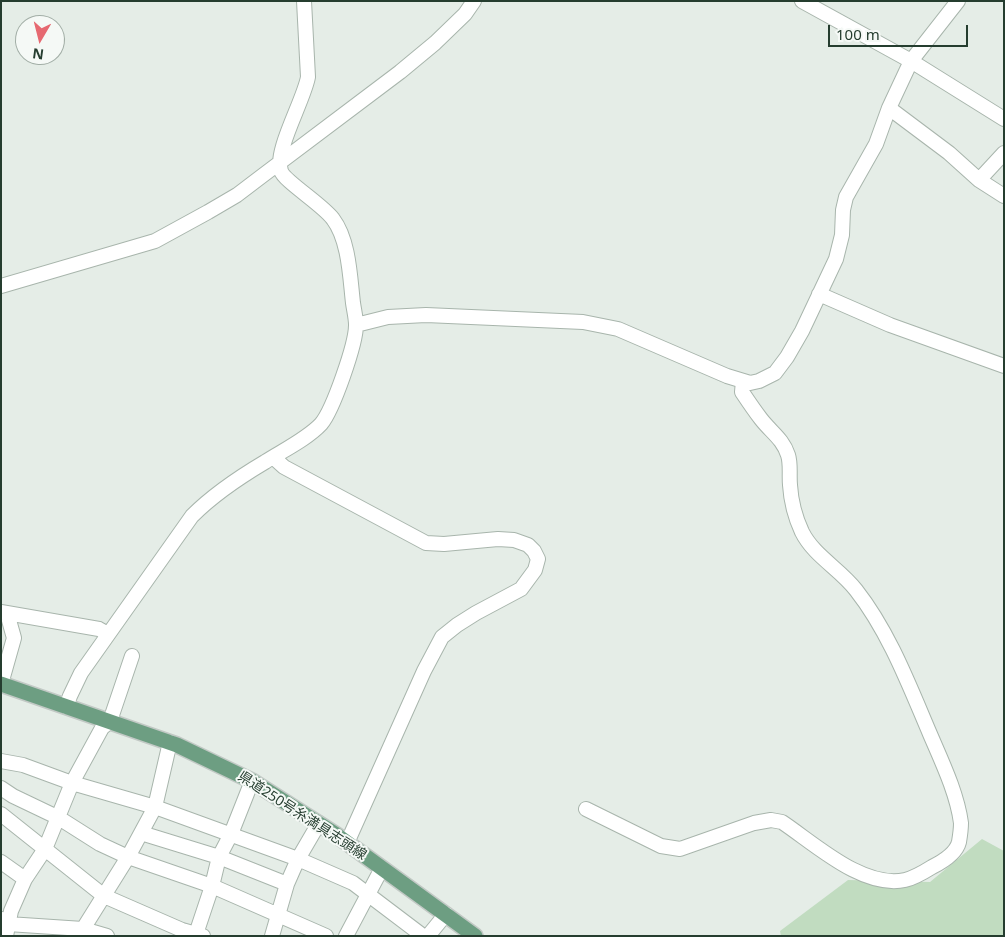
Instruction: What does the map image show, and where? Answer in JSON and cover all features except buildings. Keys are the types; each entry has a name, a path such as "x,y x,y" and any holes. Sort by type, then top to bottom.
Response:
{"main road":[{"name":"県道250号糸満具志頭線","path":"1,684 170,742 252,781 348,843 475,936"}],"street":[{"path":"66,707 81,673 192,516 209,499 310,433 326,417 338,389 352,347 356,325 346,253 339,230 327,211 285,178 280,170 283,146 306,89 308,78 304,1"},
{"path":"1,286 155,241 237,195 400,72 435,43 465,14 474,1"},
{"path":"802,1 911,61 1004,119"},
{"path":"356,325 388,317 426,315 583,322 618,329 728,376 750,383 775,373 802,331 830,273 842,235 843,210 846,197 876,144 888,108 911,61 958,1"},
{"path":"888,108 949,153 979,180 1004,196"},
{"path":"979,180 1004,153"},
{"path":"819,294 890,325 1004,366"},
{"path":"586,809 661,846 680,849 754,823 771,820 782,822 858,874 894,881 906,880 937,864 955,851 958,844 961,824 954,795 912,691 880,627 855,589 819,555 803,534 794,511 789,457 784,444 763,421 742,392 743,381"},
{"path":"273,457 284,467 426,543 444,544 498,539 514,540 528,545 538,559 535,570 521,589 463,621 442,637 424,671 348,843"},
{"path":"4,613 99,629 108,634"},
{"path":"1,684 14,638 4,613"},
{"path":"107,936 83,932 5,926 25,878 45,849 72,783 102,728 110,722 132,656"},
{"path":"83,932 128,857 155,806 170,742"},
{"path":"1,762 23,765 72,783 155,806 298,859 353,883 423,936"},
{"path":"1,814 104,896 182,930 200,935 218,857 231,834 252,781"},
{"path":"1,788 13,796 59,818 100,844 128,857 212,886 326,936"},
{"path":"272,936 287,884 298,859 319,824"},
{"path":"141,833 218,857 287,884"},
{"path":"1,862 25,878"},
{"path":"346,936 382,868"},
{"path":"428,936 446,914"}],"green space":[{"path":"982,839 1004,851 1004,936 781,936 780,931 848,880 930,882"}]}
